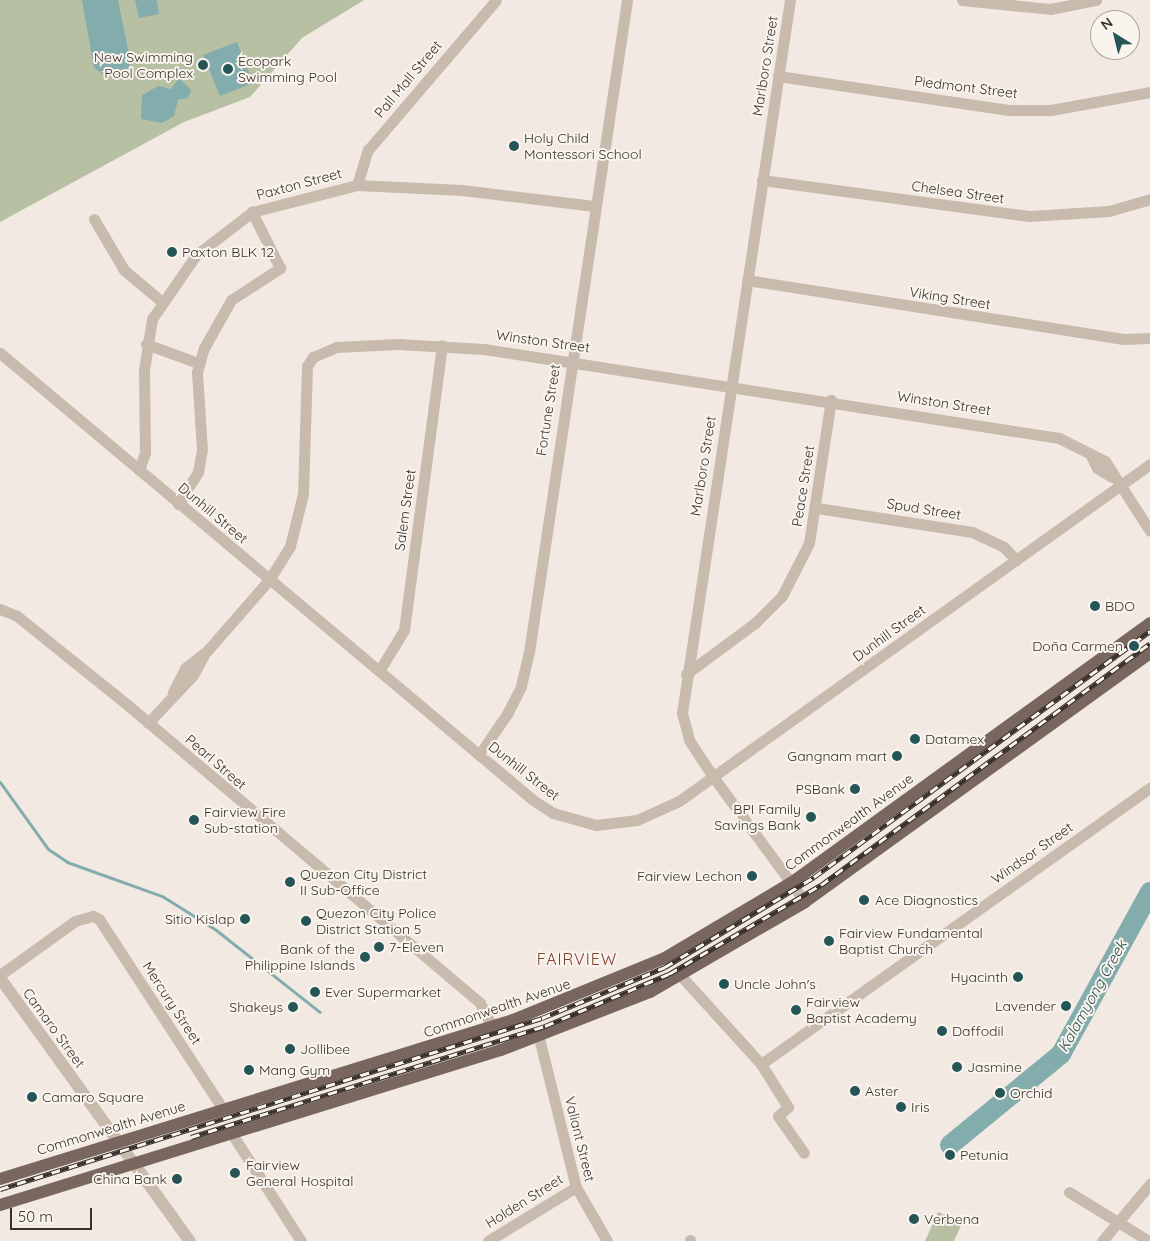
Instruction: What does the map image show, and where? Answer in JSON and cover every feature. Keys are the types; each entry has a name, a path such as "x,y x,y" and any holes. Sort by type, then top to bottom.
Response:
{"main road":[{"name":"Commonwealth Avenue","path":"0,1179 492,1027 665,958 791,883 1150,623"},
{"path":"0,1205 539,1038 681,976 805,902 1150,652"}],"street":[{"name":"Pall Mall Street","path":"357,185 368,150 496,0"},
{"name":"Fortune Street","path":"479,754 507,714 527,661 570,360 628,0"},
{"name":"Marlboro Street","path":"790,0 686,674 684,726 714,778 805,902"},
{"path":"962,0 1050,10 1096,0"},
{"name":"Piedmont Street","path":"778,76 1009,110 1051,110 1150,92"},
{"name":"Chelsea Street","path":"762,180 1028,216 1109,211 1150,199"},
{"name":"Paxton Street","path":"139,470 146,443 146,344 161,301 196,255 252,212 357,185 462,190 594,206"},
{"path":"178,504 198,472 202,450 198,363 231,300 280,268 252,212"},
{"path":"94,219 120,264 161,301"},
{"name":"Viking Street","path":"747,280 1123,339 1150,338"},
{"path":"146,344 198,363"},
{"name":"Winston Street","path":"148,723 173,692 192,675 207,651 269,580 290,546 303,494 304,378 313,356 336,347 442,346 570,360 731,384 1059,438 1090,454 1097,468 1112,477 1150,531"},
{"name":"Salem Street","path":"380,671 404,630 442,346"},
{"name":"Dunhill Street","path":"0,353 269,580 553,813 596,825 614,826 658,812 714,778 1150,464"},
{"name":"Peace Street","path":"686,674 755,623 782,596 809,543 817,508 831,400"},
{"name":"Spud Street","path":"817,508 972,532 1004,547 1016,560"},
{"name":"Pearl Street","path":"0,608 17,616 148,723 480,1003 492,1027"},
{"name":"Windsor Street","path":"761,1064 1150,788"},
{"name":"Mercury Street","path":"0,977 75,921 93,916 104,924 223,1109"},
{"path":"681,976 761,1064 788,1107 778,1116 804,1153"},
{"name":"Camaro Street","path":"0,977 190,1241"},
{"name":"Valiant Street","path":"539,1038 576,1187 606,1241"},
{"path":"232,1134 301,1241"},
{"path":"1102,1241 1150,1184"},
{"name":"Holden Street","path":"488,1241 576,1187"},
{"path":"1070,1192 1149,1241"}],"green space":[{"path":"0,0 364,0 302,38 250,97 184,122 0,222"},
{"path":"938,1212 962,1223 954,1241 925,1241"}],"water":[{"path":"82,0 118,0 131,64 124,73 105,75 94,68"},
{"path":"135,0 157,0 159,14 139,18"},
{"name":"Ecopark Swimming Pool","path":"237,42 253,83 220,96 203,55"},
{"path":"179,78 191,90 188,98 178,100 174,116 162,123 141,119 142,95 158,86 171,89"}],"waterway":[{"path":"0,782 48,849 67,862 162,896 216,930 320,1012"},
{"name":"Kalamyong Creek","path":"950,1145 1061,1054 1150,892"}],"railway":[{"path":"0,1189 542,1018 665,967 814,877 1150,631"},
{"path":"191,1137 545,1026 669,974 821,885 1150,643"}],"place":[{"name":"New Swimming Pool Complex","path":"203,65"},
{"name":"Ecopark Swimming Pool","path":"228,69"},
{"name":"Holy Child Montessori School","path":"514,146"},
{"name":"Paxton BLK 12","path":"172,252"},
{"name":"BDO","path":"1095,606"},
{"name":"Doña Carmen","path":"1134,646"},
{"name":"Datamex","path":"915,739"},
{"name":"Gangnam mart","path":"897,756"},
{"name":"PSBank","path":"855,789"},
{"name":"BPI Family Savings Bank","path":"811,817"},
{"name":"Fairview Fire Sub-station","path":"194,820"},
{"name":"Fairview Lechon","path":"752,876"},
{"name":"Quezon City District II Sub-Office","path":"290,882"},
{"name":"Ace Diagnostics","path":"864,900"},
{"name":"Sitio Kislap","path":"245,919"},
{"name":"Quezon City Police District Station 5","path":"306,921"},
{"name":"Fairview Fundamental Baptist Church","path":"829,941"},
{"name":"7-Eleven","path":"379,947"},
{"name":"Bank of the Philippine Islands","path":"365,957"},
{"name":"Hyacinth","path":"1018,977"},
{"name":"Uncle John's","path":"724,984"},
{"name":"Ever Supermarket","path":"315,992"},
{"name":"Lavender","path":"1066,1006"},
{"name":"Shakeys","path":"293,1007"},
{"name":"Fairview Baptist Academy","path":"796,1010"},
{"name":"Daffodil","path":"942,1031"},
{"name":"Jollibee","path":"290,1049"},
{"name":"Jasmine","path":"957,1067"},
{"name":"Mang Gym","path":"249,1070"},
{"name":"Aster","path":"855,1091"},
{"name":"Orchid","path":"1000,1093"},
{"name":"Camaro Square","path":"32,1097"},
{"name":"Iris","path":"901,1107"},
{"name":"Petunia","path":"950,1155"},
{"name":"Fairview General Hospital","path":"235,1173"},
{"name":"China Bank","path":"177,1179"},
{"name":"Verbena","path":"914,1219"}],"district":[{"name":"FAIRVIEW","path":"577,959"}]}
